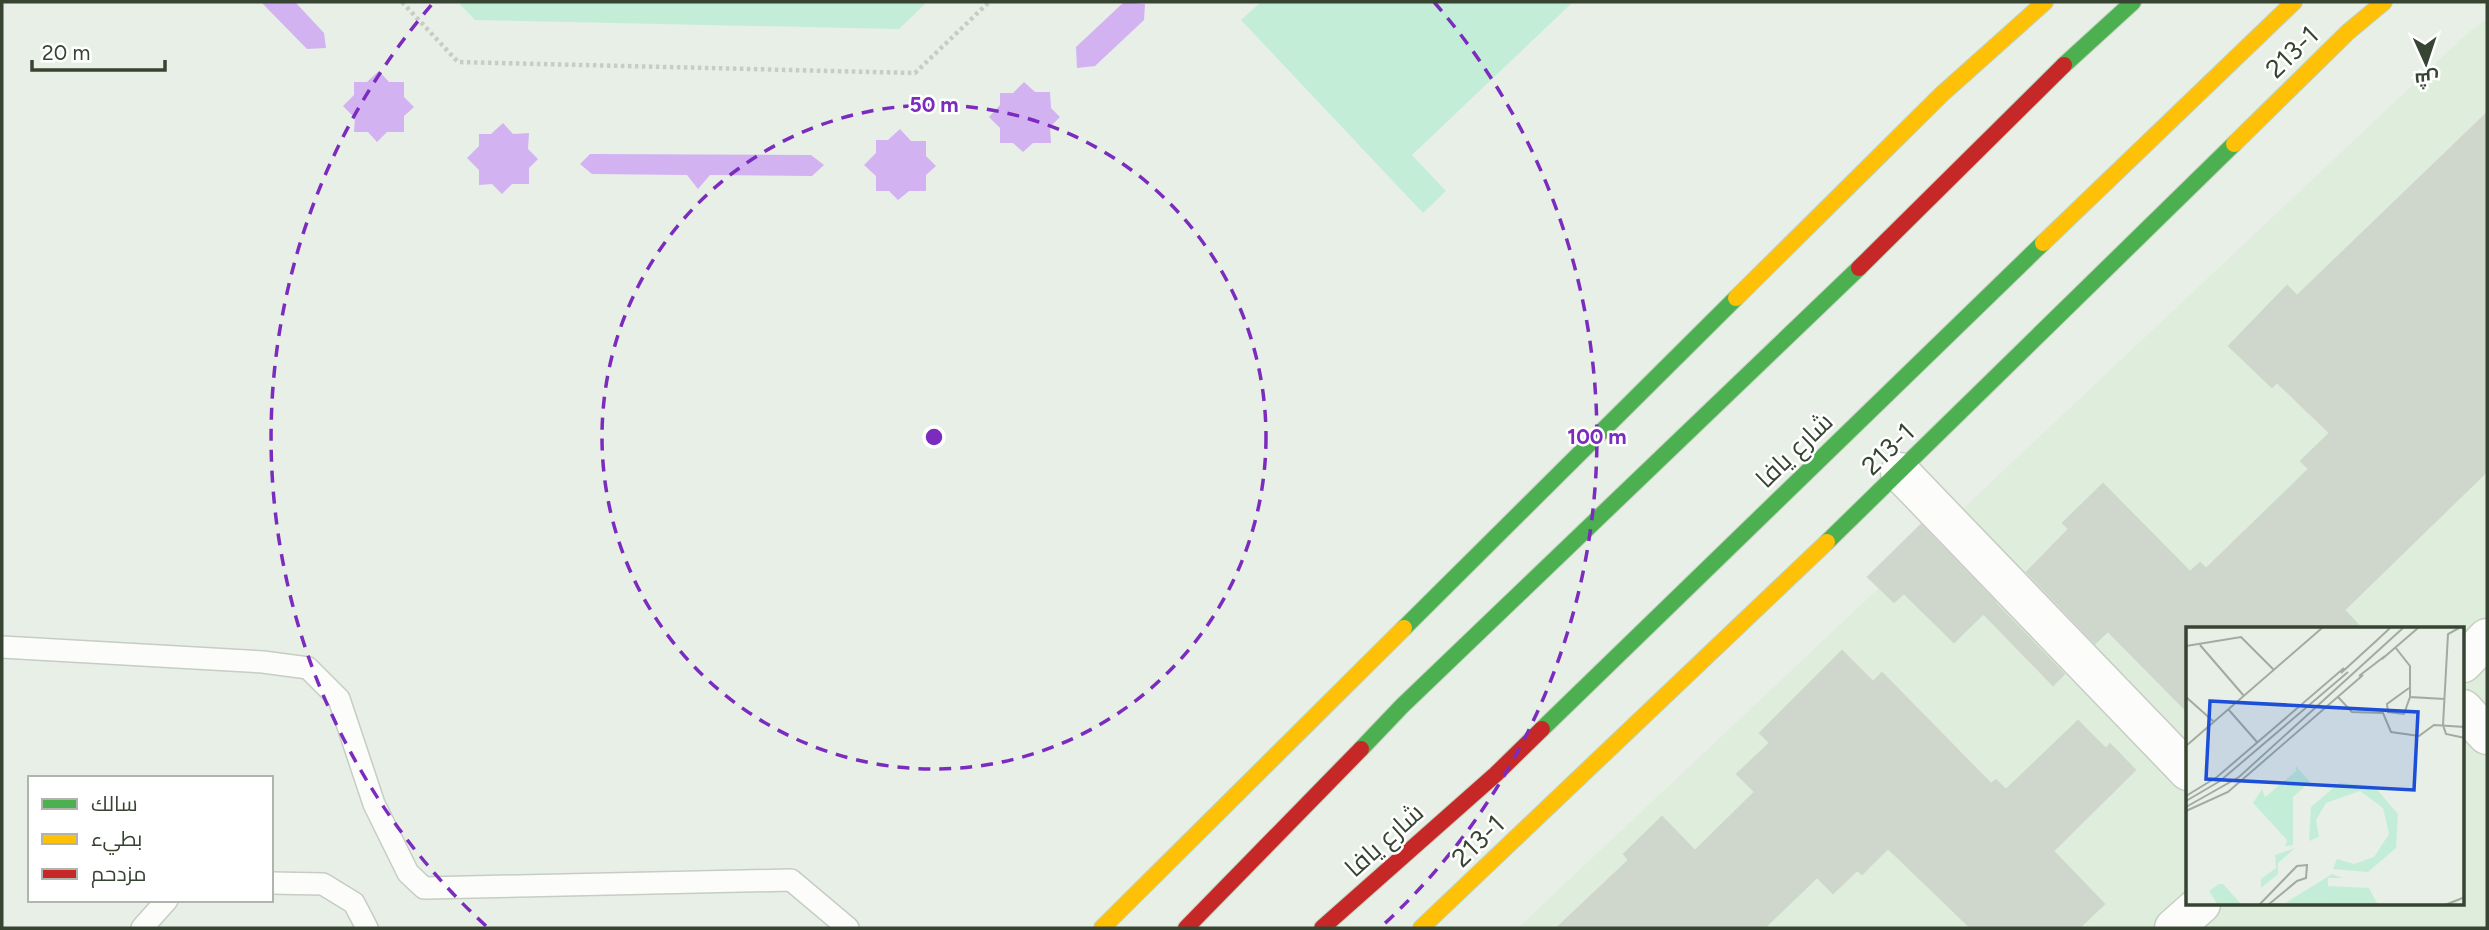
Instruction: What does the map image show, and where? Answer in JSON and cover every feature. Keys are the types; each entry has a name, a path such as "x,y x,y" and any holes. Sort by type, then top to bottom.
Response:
{"main road":[{"path":"1102,928 1941,94 2045,2"},
{"name":"شارع يافا","path":"1322,928 1496,774 2214,76 2294,2"},
{"name":"213-1","path":"1422,928 1900,472 2348,32 2384,2"},
{"path":"1181,924 1402,706 1931,198 2088,41 2129,5"},
{"path":"1345,928 1496,774"}],"street":[{"path":"1900,472 2186,769"},
{"path":"2464,662 2487,638"},
{"path":"2464,710 2487,734"},
{"path":"2174,928 2199,906"}],"lane":[{"path":"2,647 263,662 308,668 339,699 374,804 408,873 424,888 790,880 848,928"},
{"path":"273,883 323,884 354,903 367,928"},
{"path":"142,928 165,902"}],"path":[{"path":"402,2 458,62 915,73 989,2"}],"shaded area":[{"path":"261,2 295,2 324,33 326,48 307,49"},
{"path":"1124,2 1145,4 1144,20 1095,66 1077,68 1076,47"},
{"path":"2487,19 2487,928 1518,928 2468,33"},
{"path":"379,71 389,82 404,82 404,97 414,107 404,116 404,132 387,132 377,142 368,132 354,132 355,118 343,106 354,95 354,82 367,82"},
{"path":"1024,82 1035,92 1050,92 1051,108 1060,117 1050,127 1051,143 1033,143 1023,152 1013,143 1000,143 1000,128 989,117 1000,105 1000,93 1013,93"},
{"path":"503,123 513,134 529,133 528,149 538,159 529,168 529,184 512,184 502,194 492,184 479,185 479,170 467,158 479,146 479,134 491,134"},
{"path":"900,129 911,141 926,141 926,156 936,166 926,175 926,191 909,191 898,200 889,191 876,191 876,176 864,165 876,153 876,140 888,140"},
{"path":"590,154 811,155 824,165 812,176 710,175 698,189 687,175 592,174 580,164"}],"green space":[{"path":"458,2 927,2 899,29 475,20"},
{"path":"1261,2 1573,2 1412,155 1446,191 1423,213 1241,20"}],"building":[{"path":"2487,113 2487,471 2344,610 2360,627 2186,627 2186,710 2108,631 2095,643 2027,572 2069,529 2063,523 2103,484 2190,572 2200,563 2206,569 2309,469 2301,461 2330,433 2277,382 2272,387 2229,346 2287,286 2297,296"},
{"path":"1921,525 1995,602 1954,642 1904,593 1894,602 1868,577"},
{"path":"1995,603 2064,674 2053,685 1984,614"},
{"path":"1842,651 1873,682 1882,673 1991,784 1996,780 2006,790 2078,721 2106,749 2110,744 2135,770 2053,851 2104,904 2079,928 1971,928 1888,848 1862,874 1857,870 1833,893 1817,877 1764,928 1557,928 1629,860 1624,854 1662,817 1695,851 1755,792 1737,774 1770,743 1760,733"}],"traffic: fast":[{"path":"2064,65 2133,2"},
{"path":"1827,542 2234,144"},
{"path":"1542,729 2043,243"},
{"path":"1361,749 1402,706 1859,268"},
{"path":"1404,628 1736,298"}],"traffic: slow":[{"path":"1736,298 1942,94 2045,2"},
{"path":"2043,243 2294,2"},
{"path":"2234,144 2348,32 2384,2"},
{"path":"1421,928 1827,542"},
{"path":"1102,928 1404,628"}],"traffic: jam":[{"path":"1859,268 2064,65"},
{"path":"1322,928 1496,774 1542,729"},
{"path":"1186,928 1361,749"}]}
